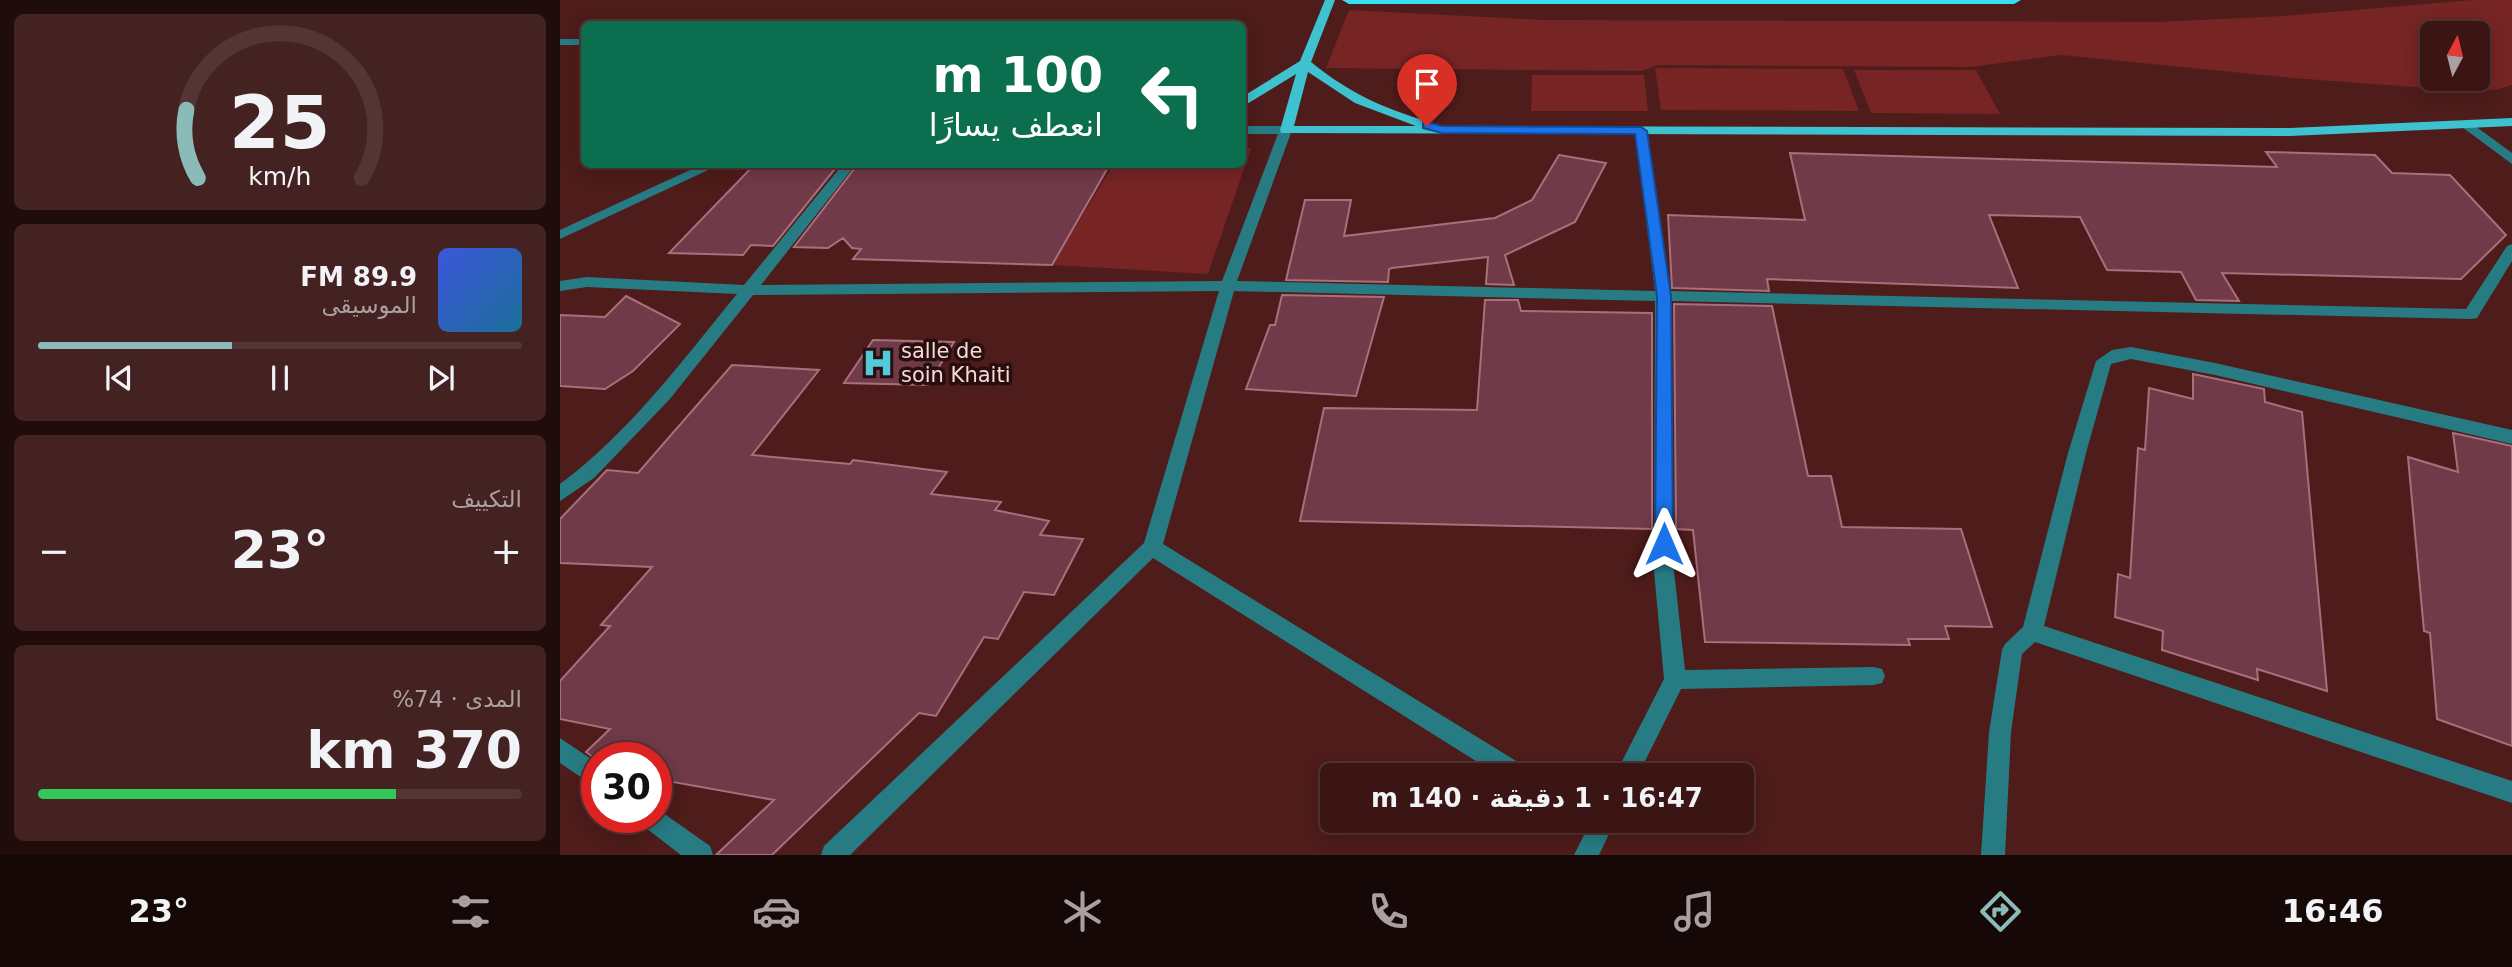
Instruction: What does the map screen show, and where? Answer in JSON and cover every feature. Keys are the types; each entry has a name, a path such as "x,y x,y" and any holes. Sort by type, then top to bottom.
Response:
{"highway":[{"path":"1349,0 2014,0"}],"main road":[{"path":"1330,0 1306,62 1286,130 2277,132 2512,122"},
{"path":"1246,100 1306,62"},
{"path":"1306,62 1322,78 1361,102 1442,130"}],"street":[{"path":"560,42 581,42"},
{"path":"2467,124 2512,160"},
{"path":"833,855 1152,547 1228,286 1286,130 1246,130"},
{"path":"1632,763 1675,680 1664,572 1664,296 1641,131"},
{"path":"560,235 706,168"},
{"path":"560,494 588,473 663,396 847,168"},
{"path":"560,286 587,282 749,290 1228,286 2471,314 2512,249"},
{"path":"1993,855 2000,732 2012,650 2032,632 2077,453 2104,361 2118,354 2131,353 2215,369 2512,437"},
{"path":"1152,547 1499,763"},
{"path":"2032,632 2069,642 2512,792"},
{"path":"1675,680 1874,676"},
{"path":"560,749 581,765"},
{"path":"671,833 701,855"},
{"path":"1586,855 1594,833"}],"shaded area":[{"path":"2472,0 2512,0 2512,85 2490,90 2490,21 2420,21 2420,87 2292,78 2061,55 1971,67 1658,65 1641,71 1326,68 1349,10 1545,20 2158,22 2283,16"},
{"path":"1655,68 1843,69 1859,111 1661,110"},
{"path":"1854,70 1976,70 2000,114 1871,113"},
{"path":"1532,75 1644,75 1648,111 1531,111"},
{"path":"1246,148 1251,148 1246,163"},
{"path":"1111,168 1244,168 1208,274 1052,265"}],"building":[{"path":"2266,152 2375,155 2392,173 2450,175 2506,235 2461,279 2222,273 2239,301 2196,300 2181,272 2107,270 2080,217 1989,215 2018,288 1767,279 1769,291 1672,288 1668,215 1805,220 1790,153 2277,167"},
{"path":"1559,155 1606,163 1575,222 1505,255 1514,285 1486,284 1488,257 1392,268 1389,269 1388,282 1286,280 1305,200 1351,200 1344,236 1495,218 1532,200"},
{"path":"751,168 836,168 773,246 751,245 743,255 669,253"},
{"path":"855,168 1108,168 1052,265 853,259 861,249 852,248 843,238 828,248 794,247"},
{"path":"1282,295 1384,297 1356,396 1246,389 1270,325 1275,325"},
{"path":"626,296 680,324 633,371 605,389 560,386 560,315 605,317"},
{"path":"1485,300 1518,300 1521,311 1652,313 1652,529 1300,521 1324,408 1477,410"},
{"path":"1674,304 1772,306 1808,476 1831,476 1842,527 1961,529 1992,627 1945,626 1949,639 1908,639 1910,645 1705,642 1693,530 1676,529"},
{"path":"873,340 954,342 928,385 844,383"},
{"path":"732,365 819,370 752,455 850,464 853,460 947,472 931,494 1001,502 995,510 1049,521 1040,535 1083,539 1054,595 1024,592 998,639 984,637 936,716 919,713 772,855 716,855 774,800 672,782 672,742 596,742 610,729 560,719 560,681 610,626 601,625 652,567 560,563 560,519 607,470 638,473"},
{"path":"2193,374 2264,389 2265,402 2302,412 2327,691 2257,669 2258,680 2162,650 2163,631 2115,617 2118,574 2130,578 2138,448 2145,450 2149,388 2193,399"},
{"path":"2453,433 2512,446 2512,746 2437,719 2430,633 2424,631 2408,457 2458,472"}],"place":[{"name":"salle de soin Khaiti","path":"878,363"}],"route":[{"path":"1427,126 1442,130 1641,131 1664,296 1664,544"}]}
